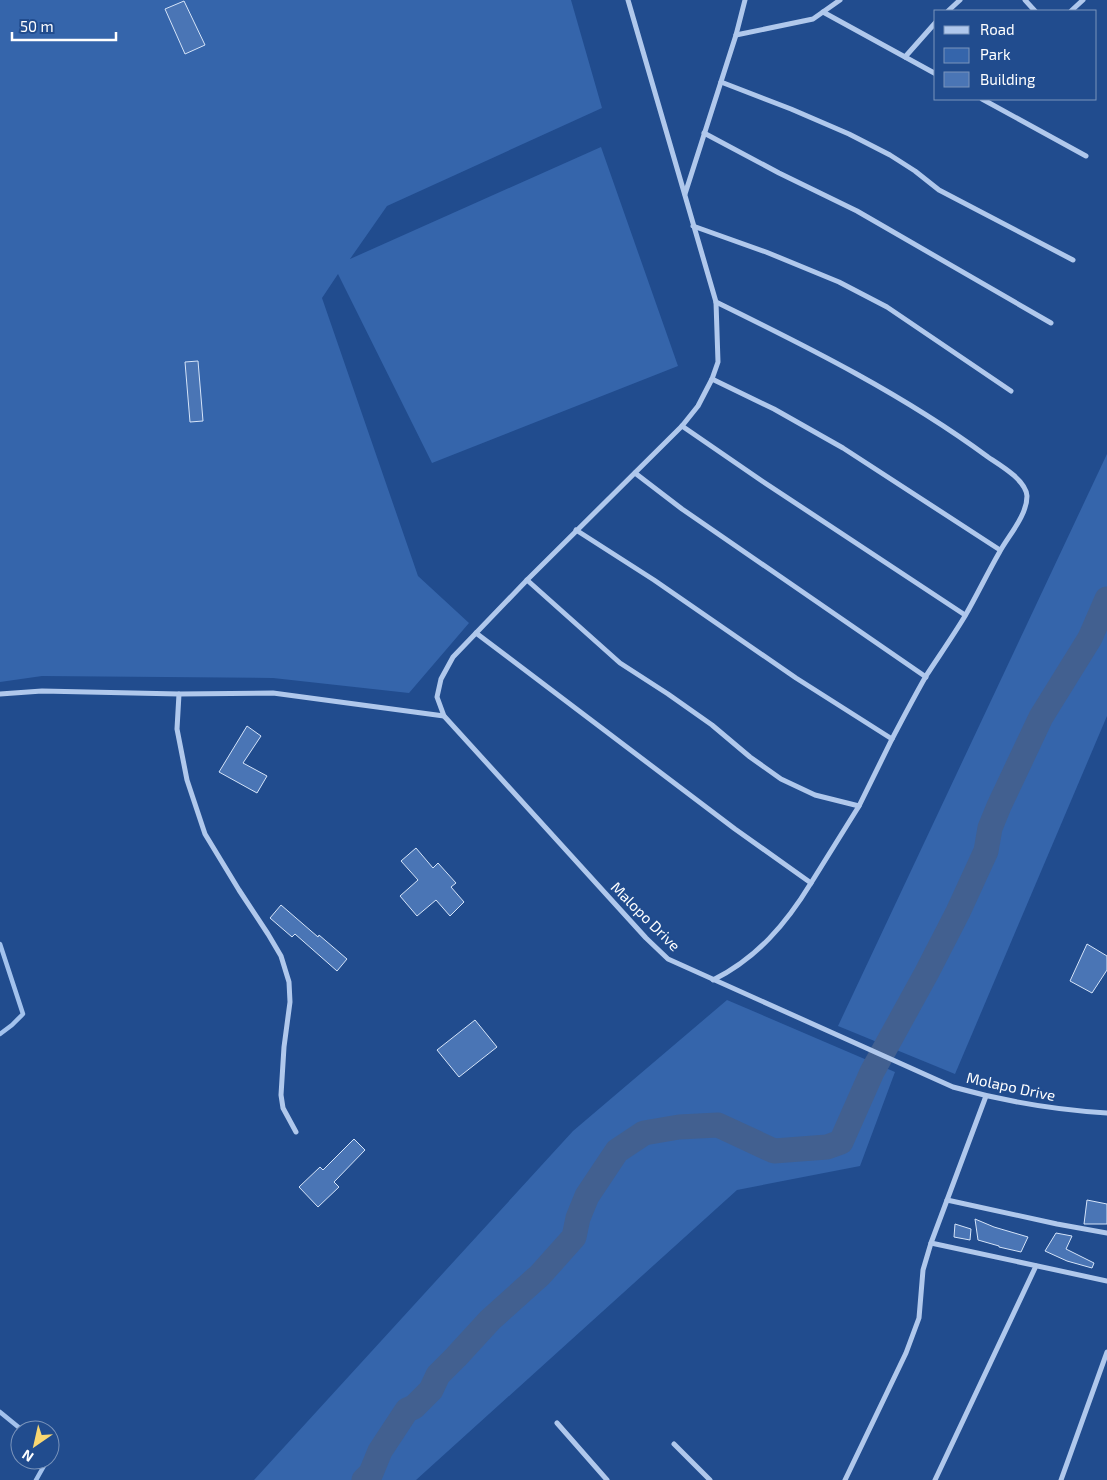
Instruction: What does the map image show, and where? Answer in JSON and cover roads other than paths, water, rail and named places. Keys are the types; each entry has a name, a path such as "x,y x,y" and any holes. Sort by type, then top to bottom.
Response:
{"street":[{"path":"0,694 42,691 179,694 274,693 444,716 437,696 441,679 453,657 576,530 682,426 698,406 712,380 718,362 716,302 628,0"},
{"path":"684,195 736,35 745,0"},
{"path":"830,7 831,0"},
{"path":"736,35 813,19 840,0"},
{"path":"949,10 960,0"},
{"path":"1025,0 1034,10"},
{"path":"1072,10 1083,0"},
{"path":"823,12 934,73"},
{"path":"904,57 934,24"},
{"path":"720,82 791,109 849,134 898,160 938,190 1073,260"},
{"path":"984,100 1086,156"},
{"path":"704,133 779,173 857,211 1051,323"},
{"path":"694,226 766,252 839,282 887,307 1011,391"},
{"path":"714,980 729,972 770,940 787,919 811,883 859,806 892,739 926,677 966,615 1000,550 1021,516 1026,504 1027,494 1023,485 1009,472 954,432 872,381 716,302"},
{"path":"712,380 774,409 843,448 1000,550"},
{"path":"682,426 966,615"},
{"path":"635,473 682,509 926,677"},
{"path":"576,530 654,580 796,678 892,739"},
{"path":"527,580 620,663 712,725 750,757 781,779 815,795 859,806"},
{"path":"476,633 735,829 811,883"},
{"path":"179,694 177,729 187,780 205,834 281,956 289,982 290,1002 284,1047 281,1095 284,1108 296,1132"},
{"name":"Malopo Drive","path":"444,716 646,938 668,959 913,1070"},
{"name":"Molapo Drive","path":"913,1070 953,1087 986,1096 1069,1111 1107,1113"},
{"path":"845,1480 909,1344 919,1318 923,1270 931,1243 986,1096"},
{"path":"947,1200 1107,1233"},
{"path":"931,1243 1107,1282"},
{"path":"935,1480 1036,1266"},
{"path":"1061,1480 1107,1352"},
{"path":"557,1423 607,1480"},
{"path":"674,1444 710,1480"}],"waterway":[{"path":"364,1480 371,1473 380,1451 407,1410 414,1407 431,1390 438,1375 490,1320 540,1275 574,1237 578,1218 587,1196 617,1151 644,1133 679,1127 718,1125 774,1151 827,1147 841,1142 872,1072 958,912 986,851 990,828 999,806 1041,717 1090,638 1107,599"},
{"path":"0,944 23,1014 0,1034"},
{"path":"0,1412 10,1420"},
{"path":"36,1480 42,1470"}]}
